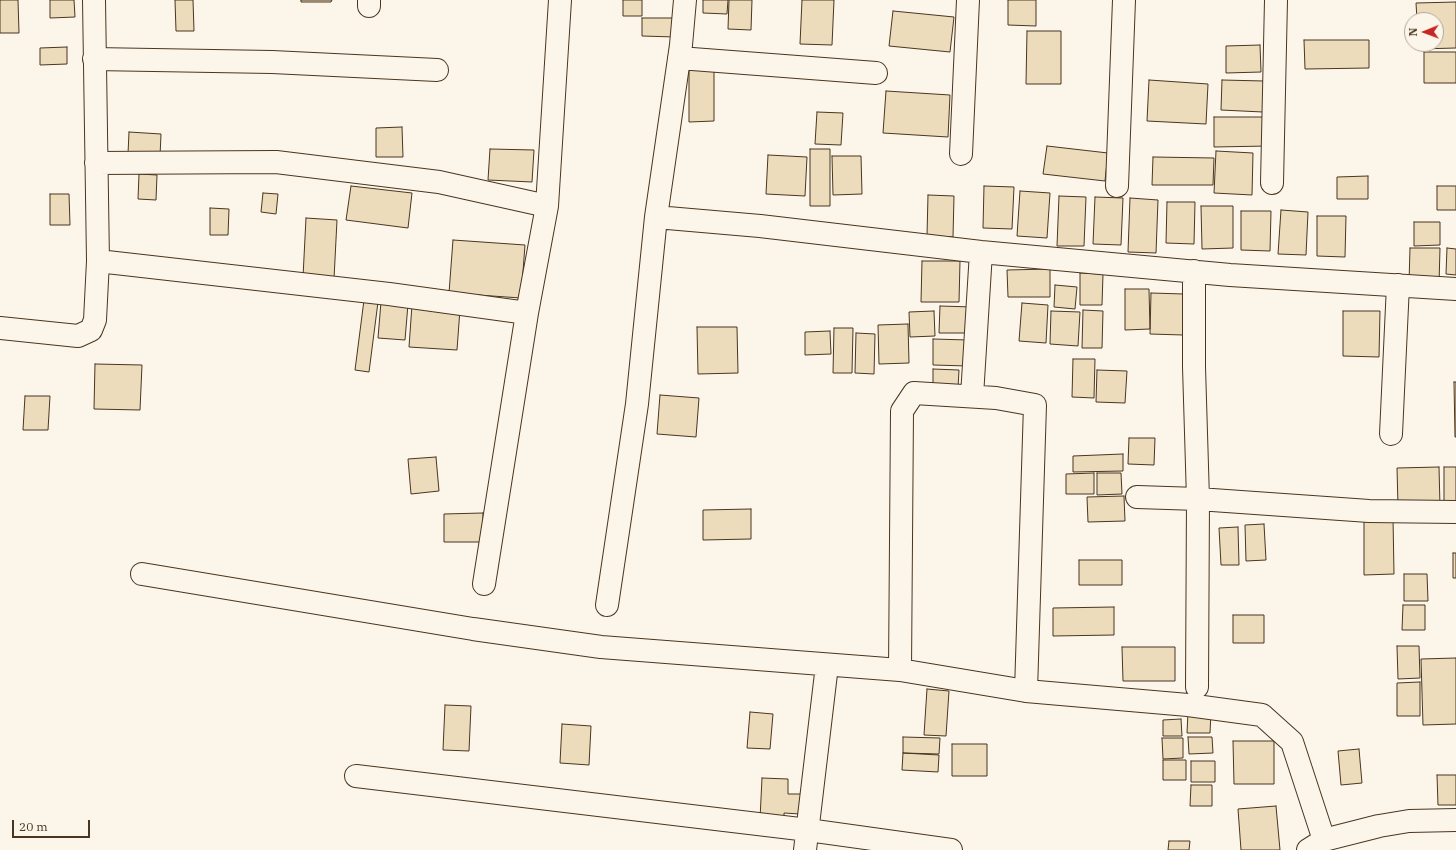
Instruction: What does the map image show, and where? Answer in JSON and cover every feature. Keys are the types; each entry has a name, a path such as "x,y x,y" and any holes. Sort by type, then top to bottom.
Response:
{"street":[{"path":"0,328 78,336 85,334 90,330 95,320 98,261 94,0"},
{"path":"484,584 527,313 547,206 560,0"},
{"path":"607,605 637,404 656,217 679,58 685,0"},
{"path":"961,154 968,0"},
{"path":"1117,186 1124,0"},
{"path":"1272,183 1276,0"},
{"path":"679,58 876,73"},
{"path":"94,59 272,62 437,70"},
{"path":"96,164 276,162 439,182 547,206"},
{"path":"656,217 760,226 981,252 1194,271 1456,289"},
{"path":"972,396 981,252"},
{"path":"98,261 389,294 527,313"},
{"path":"1194,271 1194,367 1198,499 1197,687"},
{"path":"1391,434 1398,285"},
{"path":"900,670 902,410 914,394 996,398 1035,405 1026,691"},
{"path":"1137,497 1198,499 1369,511 1456,512"},
{"path":"142,574 473,630 601,648 900,670 1026,691 1188,705 1262,715 1292,742 1316,845 1379,826 1410,821 1456,820"},
{"path":"807,840 827,665"},
{"path":"356,776 807,840 951,850"}],"building":[{"path":"0,0 18,0 19,33 0,33"},
{"path":"50,0 74,0 75,17 50,18"},
{"path":"175,0 193,0 194,31 176,31"},
{"path":"301,0 332,0 331,2 301,2"},
{"path":"623,0 642,0 642,16 623,16"},
{"path":"703,0 728,0 727,14 703,13"},
{"path":"729,0 752,0 751,30 728,29"},
{"path":"802,0 834,0 832,45 800,44"},
{"path":"1008,0 1036,0 1036,26 1008,25"},
{"path":"1456,2 1456,48 1444,48 1444,12 1417,12 1416,3"},
{"path":"893,11 954,17 950,52 889,46"},
{"path":"642,18 675,18 675,37 642,36"},
{"path":"1027,31 1061,31 1061,84 1026,84"},
{"path":"1304,40 1369,40 1369,68 1305,69"},
{"path":"1260,45 1261,72 1226,73 1226,46"},
{"path":"67,47 67,64 40,65 40,48"},
{"path":"1424,52 1456,52 1456,83 1424,83"},
{"path":"689,69 714,69 714,121 689,122"},
{"path":"1149,80 1208,84 1206,124 1147,121"},
{"path":"1222,80 1264,81 1263,112 1221,110"},
{"path":"886,91 950,95 948,137 883,133"},
{"path":"817,112 843,113 841,145 815,144"},
{"path":"1214,117 1267,117 1268,146 1214,147"},
{"path":"402,127 403,157 376,157 376,128"},
{"path":"129,132 161,134 160,156 128,154"},
{"path":"1047,146 1108,153 1105,181 1043,174"},
{"path":"490,149 534,150 532,182 488,180"},
{"path":"810,149 830,149 830,206 810,206"},
{"path":"1216,151 1253,153 1252,195 1214,193"},
{"path":"768,155 807,157 805,196 766,194"},
{"path":"832,156 861,156 862,194 833,195"},
{"path":"1153,157 1214,158 1213,185 1152,185"},
{"path":"139,174 157,175 156,200 138,199"},
{"path":"1368,176 1368,199 1337,199 1337,177"},
{"path":"351,186 412,193 408,228 346,220"},
{"path":"984,186 1014,187 1012,229 983,228"},
{"path":"1437,186 1456,186 1456,210 1437,210"},
{"path":"1020,191 1050,193 1047,238 1017,236"},
{"path":"263,193 278,194 276,214 261,212"},
{"path":"50,194 69,194 70,225 50,225"},
{"path":"928,195 954,196 953,237 927,236"},
{"path":"1059,196 1086,197 1084,246 1057,246"},
{"path":"1095,197 1123,198 1121,245 1093,244"},
{"path":"1130,198 1158,200 1156,253 1128,252"},
{"path":"1167,202 1195,202 1194,244 1166,243"},
{"path":"1201,206 1233,206 1233,248 1202,249"},
{"path":"210,208 229,209 228,235 210,235"},
{"path":"1281,210 1308,212 1306,255 1278,254"},
{"path":"1241,211 1271,211 1270,251 1241,250"},
{"path":"1317,216 1346,216 1345,257 1317,256"},
{"path":"306,218 337,220 334,279 303,277"},
{"path":"1414,222 1440,222 1440,245 1414,246"},
{"path":"453,240 525,245 521,298 449,293"},
{"path":"1410,248 1440,248 1439,284 1409,283"},
{"path":"1447,248 1456,249 1456,275 1446,274"},
{"path":"922,261 960,261 959,302 921,302"},
{"path":"1050,269 1050,297 1008,297 1007,270"},
{"path":"1080,273 1103,274 1102,305 1080,305"},
{"path":"1055,285 1077,287 1075,309 1054,307"},
{"path":"1125,289 1149,289 1150,329 1125,330"},
{"path":"1151,293 1184,294 1183,335 1150,334"},
{"path":"364,300 378,302 369,372 355,370"},
{"path":"381,302 408,304 405,340 378,338"},
{"path":"1022,303 1048,305 1046,343 1019,341"},
{"path":"412,305 460,309 457,350 409,347"},
{"path":"940,306 973,307 972,333 939,333"},
{"path":"1083,310 1103,311 1102,348 1082,348"},
{"path":"934,311 935,336 910,337 909,312"},
{"path":"1051,311 1080,312 1078,346 1050,344"},
{"path":"1343,311 1380,311 1379,357 1343,356"},
{"path":"908,324 909,363 879,364 878,325"},
{"path":"697,327 737,327 738,373 698,374"},
{"path":"834,328 853,328 852,373 833,373"},
{"path":"830,331 831,354 805,355 805,332"},
{"path":"856,333 875,334 874,374 855,373"},
{"path":"933,339 968,340 968,366 933,365"},
{"path":"1073,359 1095,359 1094,398 1072,397"},
{"path":"95,364 142,365 140,410 94,409"},
{"path":"933,369 959,370 958,388 933,388"},
{"path":"1097,370 1127,371 1125,403 1096,402"},
{"path":"1454,382 1456,382 1456,437 1455,437"},
{"path":"660,395 699,398 696,437 657,434"},
{"path":"25,396 50,396 48,430 23,430"},
{"path":"1129,438 1155,438 1154,465 1128,464"},
{"path":"1123,454 1123,471 1073,472 1073,456"},
{"path":"436,457 439,491 411,494 408,459"},
{"path":"1439,467 1440,506 1398,506 1397,468"},
{"path":"1444,467 1456,467 1456,503 1444,503"},
{"path":"1094,473 1094,494 1066,494 1066,474"},
{"path":"1097,473 1121,473 1122,494 1097,495"},
{"path":"1124,496 1125,521 1088,522 1087,497"},
{"path":"751,509 751,539 703,540 703,510"},
{"path":"483,513 483,542 444,542 444,514"},
{"path":"1364,518 1393,518 1394,574 1364,575"},
{"path":"1264,524 1266,560 1246,561 1245,525"},
{"path":"1238,527 1239,565 1221,565 1219,528"},
{"path":"1453,553 1456,553 1456,578 1453,578"},
{"path":"1079,560 1122,560 1122,585 1079,585"},
{"path":"1404,574 1427,574 1428,601 1404,601"},
{"path":"1403,605 1425,605 1425,630 1402,630"},
{"path":"1114,607 1114,635 1053,636 1053,608"},
{"path":"1233,615 1264,615 1264,643 1233,643"},
{"path":"1397,646 1419,646 1420,678 1398,679"},
{"path":"1122,647 1175,647 1175,681 1123,681"},
{"path":"1456,658 1456,724 1423,725 1421,659"},
{"path":"1420,682 1420,716 1397,716 1397,683"},
{"path":"927,689 949,691 946,736 924,735"},
{"path":"445,705 471,706 469,751 443,750"},
{"path":"750,712 773,714 770,749 747,748"},
{"path":"1188,712 1211,712 1210,733 1187,733"},
{"path":"1181,719 1182,736 1163,736 1163,720"},
{"path":"562,724 591,726 589,765 560,763"},
{"path":"903,737 940,738 939,754 903,753"},
{"path":"1188,737 1212,737 1213,753 1189,754"},
{"path":"1162,738 1183,738 1183,758 1163,759"},
{"path":"1233,741 1274,741 1274,784 1234,784"},
{"path":"952,744 987,744 987,776 952,776"},
{"path":"1359,749 1362,783 1341,785 1338,751"},
{"path":"903,753 939,755 938,772 902,770"},
{"path":"1163,760 1186,760 1186,780 1163,780"},
{"path":"1191,761 1215,761 1215,782 1191,782"},
{"path":"1437,775 1456,775 1456,805 1438,805"},
{"path":"762,778 788,779 788,794 801,794 800,814 784,813 784,820 760,819"},
{"path":"1191,785 1212,785 1212,806 1190,806"},
{"path":"1276,806 1280,850 1241,850 1238,809"},
{"path":"1169,841 1190,841 1189,850 1168,850"}]}
